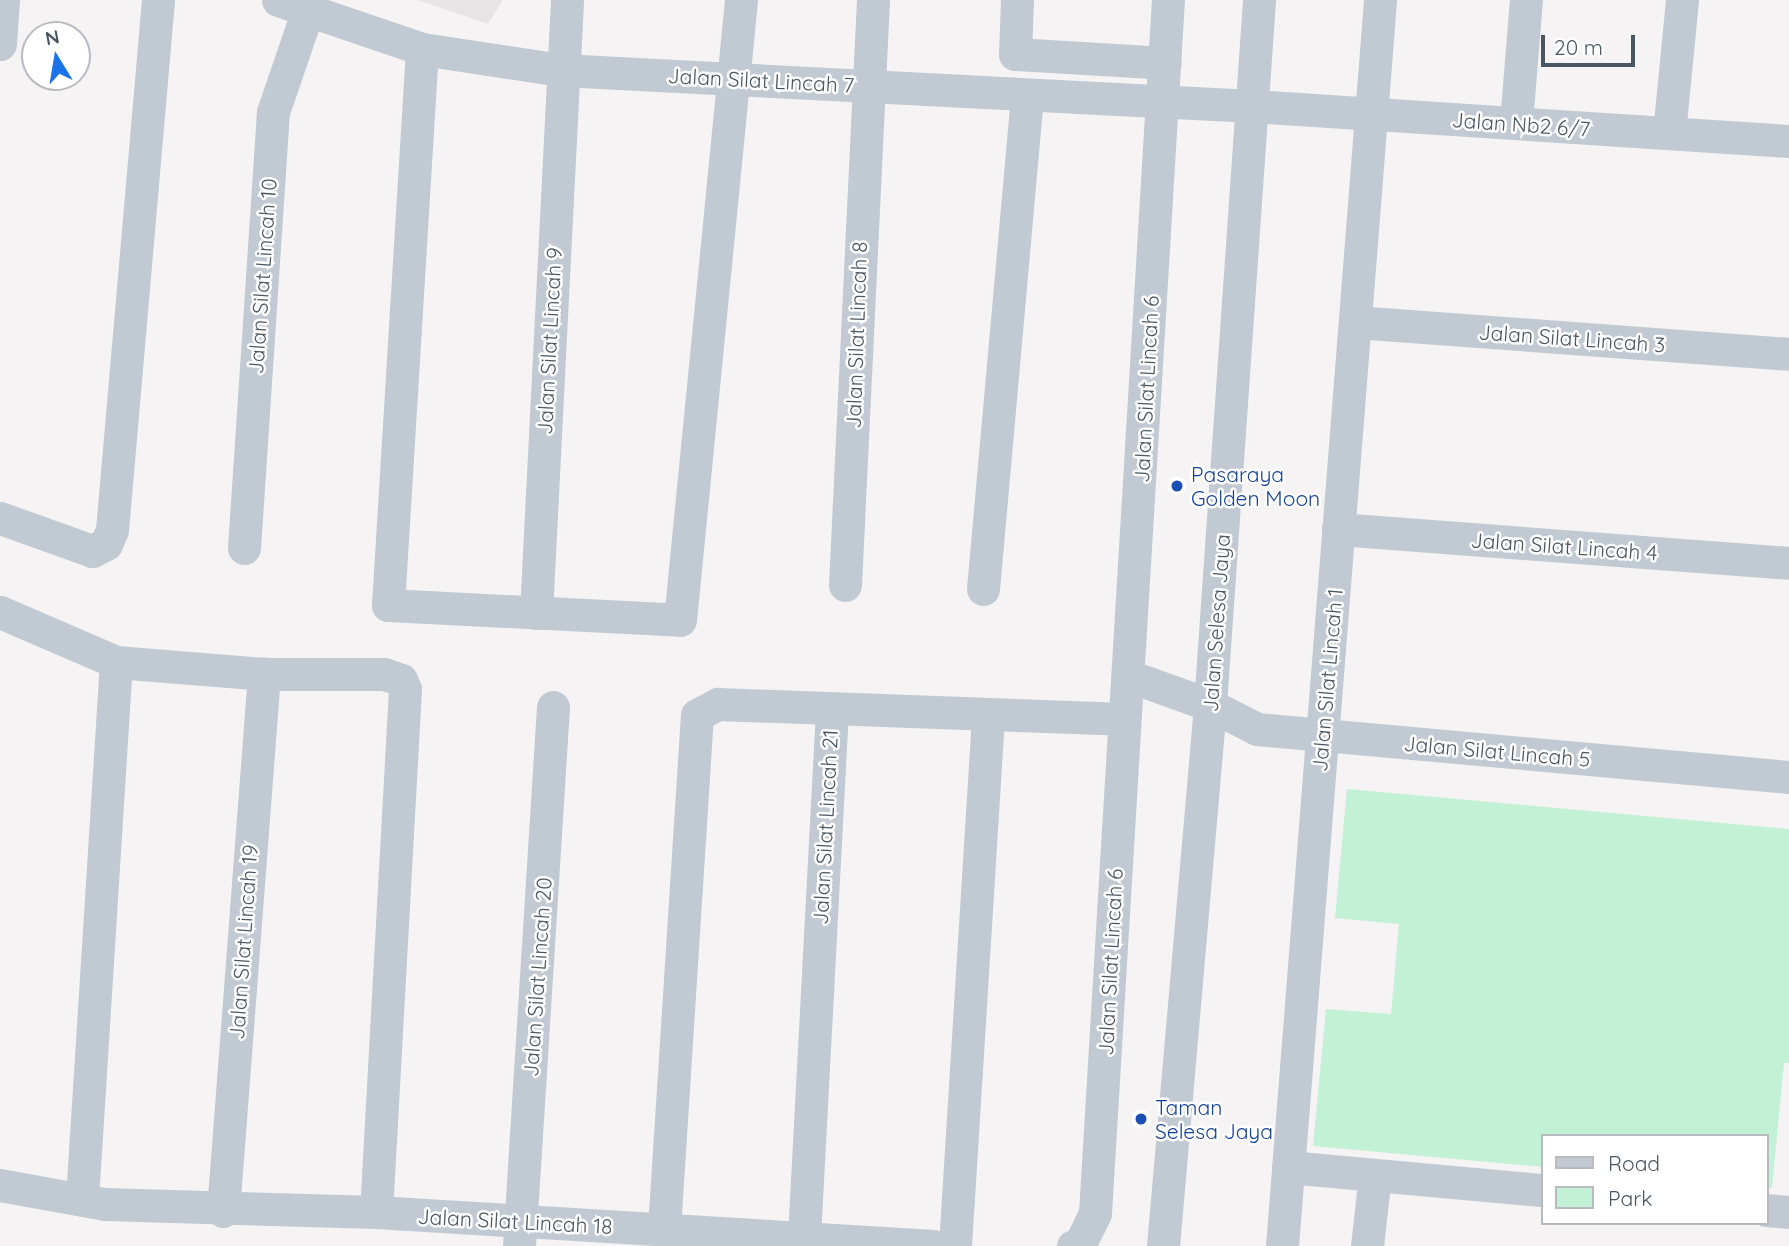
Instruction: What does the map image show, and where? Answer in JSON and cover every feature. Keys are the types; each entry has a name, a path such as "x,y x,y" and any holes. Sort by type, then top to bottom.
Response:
{"street":[{"path":"0,44 3,0"},
{"path":"0,519 92,551 106,544 112,530 158,0"},
{"name":"Jalan Silat Lincah 9","path":"536,613 561,70 567,0"},
{"path":"422,49 388,605 680,620 741,0"},
{"name":"Jalan Silat Lincah 8","path":"845,585 866,85 873,0"},
{"path":"1017,0 1015,54 1165,63"},
{"name":"Jalan Silat Lincah 6","path":"1076,1245 1095,1213 1164,102 1168,0"},
{"name":"Jalan Selesa Jaya","path":"1163,1246 1210,705 1259,0"},
{"name":"Jalan Silat Lincah 1","path":"1282,1246 1380,0"},
{"path":"1516,123 1526,0"},
{"path":"1669,133 1682,0"},
{"name":"Jalan Silat Lincah 7","path":"293,5 422,49 561,70 1252,106"},
{"name":"Jalan Silat Lincah 10","path":"244,548 272,112 293,5"},
{"path":"983,589 1027,94"},
{"name":"Jalan Nb2 6/7","path":"1252,106 1789,141"},
{"name":"Jalan Silat Lincah 3","path":"1355,322 1789,354"},
{"name":"Jalan Silat Lincah 4","path":"1338,529 1789,564"},
{"path":"0,612 116,662 264,674 384,674 401,680 405,689 376,1212"},
{"path":"82,1199 116,662"},
{"name":"Jalan Silat Lincah 19","path":"223,1210 264,674"},
{"path":"1129,676 1210,705"},
{"path":"664,1229 693,726 697,715 718,704 832,709"},
{"name":"Jalan Silat Lincah 5","path":"1210,705 1257,729 1789,777"},
{"name":"Jalan Silat Lincah 20","path":"520,1235 554,707"},
{"name":"Jalan Silat Lincah 21","path":"804,1237 832,709 988,717 1124,719"},
{"path":"955,1246 988,717"},
{"path":"1288,1167 1540,1190"},
{"path":"1367,1246 1375,1175"},
{"name":"Jalan Silat Lincah 18","path":"0,1185 82,1199 223,1210 376,1212 520,1235 664,1229 933,1246"},
{"path":"1768,1210 1789,1212"}],"shaded area":[{"path":"418,0 503,0 488,24"}],"green space":[{"path":"1347,789 1789,829 1789,1063 1784,1063 1772,1188 1768,1187 1768,1134 1540,1134 1540,1167 1313,1146 1326,1009 1391,1014 1399,924 1335,918"}],"place":[{"name":"Pasaraya Golden Moon","path":"1177,486"},
{"name":"Taman Selesa Jaya","path":"1141,1119"}]}
